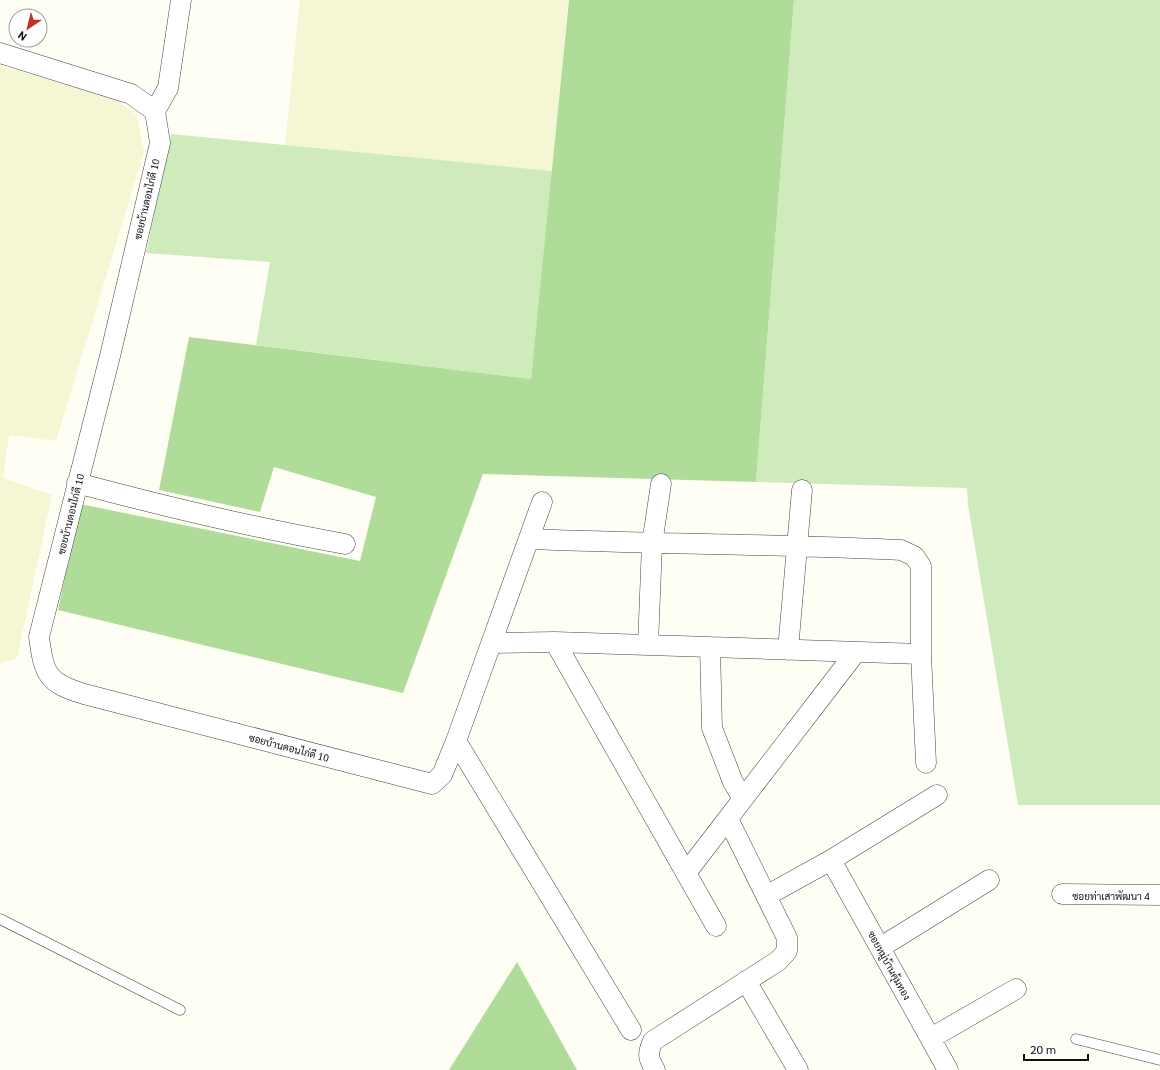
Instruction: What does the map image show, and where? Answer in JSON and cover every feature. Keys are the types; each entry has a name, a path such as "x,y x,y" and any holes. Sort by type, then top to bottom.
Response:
{"street":[{"path":"0,53 131,94 155,110 168,88 181,0"},
{"name":"ซอยบ้านดอนไก่ดี 10","path":"155,110 160,143 110,356 39,637 42,661 51,678 64,688 421,782 432,784 442,775 456,741"},
{"path":"78,483 180,510 273,531 345,544"},
{"path":"648,645 652,544 661,484"},
{"path":"788,650 802,490"},
{"path":"542,502 456,741 631,1030"},
{"path":"528,539 652,544 797,545 901,550 914,556 921,566 921,654 926,763"},
{"path":"491,643 555,642 921,654"},
{"path":"555,642 716,926"},
{"path":"710,648 712,728 733,782 743,799"},
{"path":"686,873 856,652"},
{"path":"766,896 831,860 937,795"},
{"path":"655,1070 650,1060 648,1050 653,1041 778,961 787,951 787,938 728,819"},
{"name":"ซอยหมู่บ้านคุ้มทอง","path":"831,860 881,947 948,1070"},
{"path":"881,947 989,880"},
{"name":"ซอยท่าเสาพัฒนา 4","path":"1062,894 1160,895"},
{"path":"746,981 798,1070"},
{"path":"931,1038 1016,989"}],"lane":[{"path":"0,919 180,1010"},
{"path":"1076,1039 1160,1060"}],"green space":[{"path":"300,0 568,0 553,171 285,145"},
{"path":"569,0 794,0 756,482 483,474 403,693 58,610 80,504 360,561 376,497 274,467 260,512 159,490 189,337 531,379"},
{"path":"794,0 1160,0 1160,805 1018,805 968,505 967,488 756,482"},
{"path":"0,66 114,98 137,115 144,152 56,441 9,435 3,478 52,495 17,658 0,664"},
{"path":"171,134 553,171 531,379 256,345 270,262 146,253"},
{"path":"517,962 577,1070 449,1070"}]}
